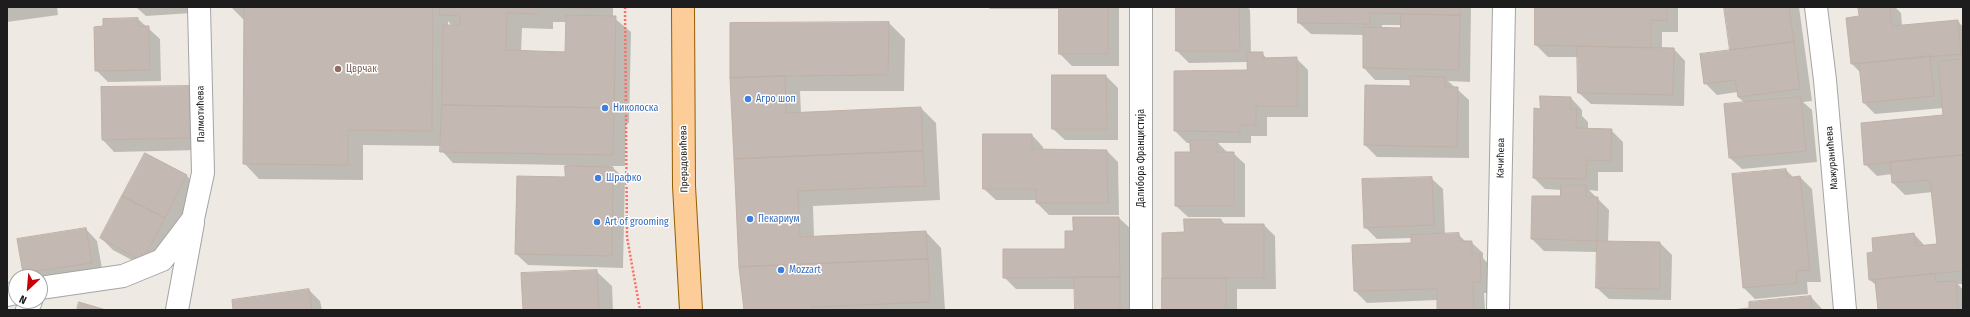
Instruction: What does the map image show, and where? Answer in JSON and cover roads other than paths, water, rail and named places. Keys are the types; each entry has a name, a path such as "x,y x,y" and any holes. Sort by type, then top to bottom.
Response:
{"main road":[{"name":"Прерадовићева","path":"683,7 684,186 692,310"}],"street":[{"name":"Палмотићева","path":"177,310 203,173 199,7"},
{"name":"Далибора Францистија","path":"1140,310 1141,7"},
{"name":"Качићева","path":"1498,310 1504,7"},
{"name":"Мажуранићева","path":"1816,7 1825,80 1845,310"},
{"name":"Палмотићева","path":"48,287 122,276 162,260 194,220"}],"place":[{"name":"Цврчак","path":"338,69"},
{"name":"Агро шоп","path":"748,99"},
{"name":"Николоска","path":"605,108"},
{"name":"Шрафко","path":"598,178"},
{"name":"Пекариум","path":"750,219"},
{"name":"Art of grooming","path":"597,222"},
{"name":"Mozzart","path":"781,270"}]}
